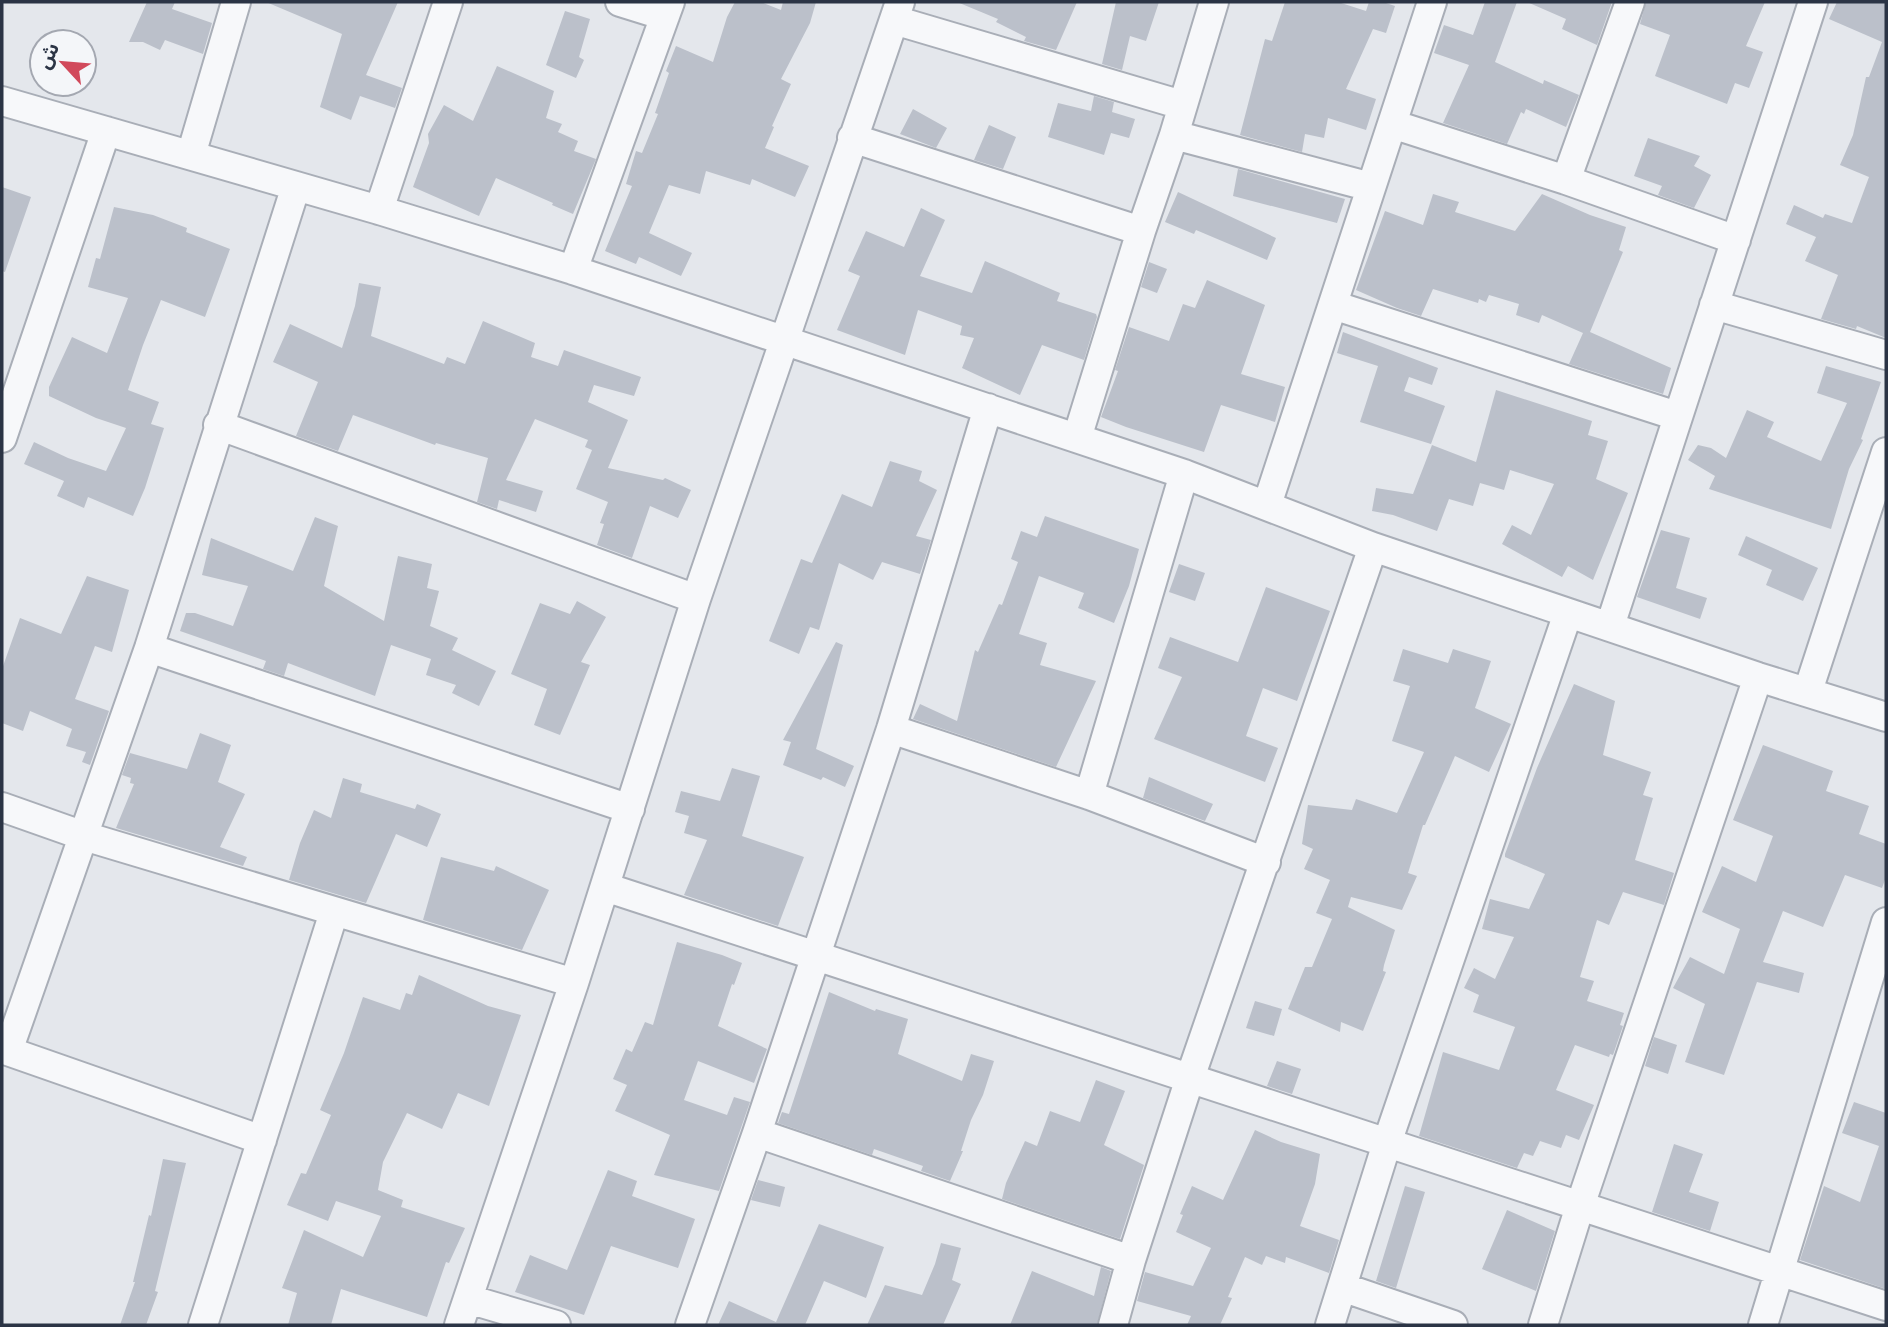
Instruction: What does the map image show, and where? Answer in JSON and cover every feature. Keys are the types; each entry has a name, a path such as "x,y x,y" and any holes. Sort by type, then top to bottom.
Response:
{"street":[{"path":"191,155 236,2"},
{"path":"379,210 448,2"},
{"path":"573,270 667,9 620,2"},
{"path":"1077,438 1214,2"},
{"path":"1267,505 1432,2"},
{"path":"1566,180 1630,2"},
{"path":"1610,626 1813,2"},
{"path":"556,1325 464,1312 574,984 696,599 897,11 1182,105"},
{"path":"2,101 379,210 573,270 1184,474 1373,547 1758,677 1886,717"},
{"path":"1392,124 1566,180 1736,240"},
{"path":"4,424 106,131"},
{"path":"1174,135 1371,187"},
{"path":"852,138 1141,231"},
{"path":"262,1140 5,1050 85,836 149,648 296,186"},
{"path":"1334,305 1677,416"},
{"path":"1714,305 1886,355"},
{"path":"690,1325 757,1133 891,729 988,408"},
{"path":"218,425 696,599"},
{"path":"1808,691 1886,452"},
{"path":"1089,795 1184,474"},
{"path":"1113,1325 1131,1260 1190,1078 1373,547"},
{"path":"1330,1325 1387,1143 1568,613"},
{"path":"149,648 630,809"},
{"path":"1543,1325 1580,1206 1758,677"},
{"path":"891,729 1089,795 1266,862"},
{"path":"2,807 85,836 574,984"},
{"path":"605,887 1886,1306"},
{"path":"203,1325 334,912"},
{"path":"1763,1325 1886,922"},
{"path":"757,1133 1131,1260"},
{"path":"1342,1287 1454,1325"}],"building":[{"path":"147,2 175,2 172,9 212,23 203,54 165,40 160,50 143,42 129,42"},
{"path":"266,2 398,2 366,75 402,88 395,108 360,96 351,120 320,107 342,34"},
{"path":"735,2 761,2 781,10 783,2 816,2 810,23 781,79 791,84 765,148 809,166 795,197 752,179 750,185 706,171 700,194 669,185 649,233 692,253 681,276 639,257 636,264 605,251 632,186 626,184 636,151 642,153 658,114 655,113 669,73 666,71 676,46 713,62 727,17"},
{"path":"957,2 1077,2 1056,50 1024,41 1026,37 996,22 998,19"},
{"path":"1116,2 1159,2 1146,41 1130,36 1122,70 1102,64"},
{"path":"1285,2 1338,2 1366,11 1369,2 1383,2 1395,6 1386,33 1373,29 1346,89 1376,99 1366,130 1328,118 1324,138 1305,134 1302,152 1240,135 1265,39 1272,41"},
{"path":"1485,2 1517,2 1495,62 1543,84 1544,80 1579,95 1566,127 1526,109 1524,114 1521,112 1507,144 1443,123 1469,65 1434,53 1444,25 1473,35"},
{"path":"1527,2 1612,2 1597,45 1562,29 1566,19"},
{"path":"1646,2 1765,2 1746,46 1763,52 1749,88 1735,83 1727,104 1655,76 1670,35 1640,24"},
{"path":"1837,2 1886,2 1886,338 1857,326 1856,329 1821,319 1838,275 1805,261 1816,237 1786,224 1794,205 1823,218 1825,214 1852,223 1869,177 1840,165 1853,135 1866,77 1869,77 1882,42 1829,19"},
{"path":"565,11 590,19 579,57 584,60 576,78 546,65"},
{"path":"497,66 554,91 546,118 562,124 558,132 578,141 574,151 596,159 573,214 496,178 479,216 413,187 429,143 428,134 444,105 473,121"},
{"path":"1094,96 1114,102 1112,112 1135,119 1129,138 1111,133 1104,155 1048,137 1058,103 1091,111"},
{"path":"913,109 947,128 936,148 900,134"},
{"path":"989,125 1016,137 1003,169 974,160"},
{"path":"1648,138 1700,156 1694,166 1711,175 1694,208 1658,195 1662,186 1634,176"},
{"path":"1238,169 1345,199 1337,223 1233,196"},
{"path":"2,187 31,197 5,272 2,271"},
{"path":"1178,192 1276,238 1267,260 1196,230 1194,234 1165,222"},
{"path":"1433,194 1459,202 1455,212 1515,231 1542,194 1626,227 1619,250 1623,252 1590,332 1671,368 1663,394 1569,364 1583,333 1542,315 1539,323 1516,315 1519,304 1489,295 1486,302 1479,299 1478,303 1433,289 1421,316 1356,290 1385,211 1423,225"},
{"path":"114,207 153,215 187,228 186,232 230,249 205,317 161,300 143,345 128,390 159,402 151,424 164,428 133,516 88,497 84,508 57,496 64,481 24,464 34,442 68,458 106,471 126,428 96,418 49,396 49,387 72,337 107,353 128,298 88,287 96,258 100,259"},
{"path":"921,208 945,220 920,276 972,293 985,261 1060,293 1057,301 1096,314 1084,360 1042,345 1020,395 962,368 974,338 960,335 962,326 918,310 905,355 837,330 860,276 848,271 866,231 904,247"},
{"path":"1149,262 1167,269 1157,293 1141,287"},
{"path":"1207,280 1265,305 1241,374 1285,387 1275,422 1221,405 1204,452 1101,417 1118,371 1115,370 1129,327 1169,341 1183,304 1195,308"},
{"path":"359,283 381,287 371,336 444,364 447,357 465,364 483,321 535,343 531,357 558,366 564,350 641,377 634,396 594,385 588,402 628,420 608,468 663,480 665,478 691,490 678,518 650,506 632,558 597,545 604,524 600,523 608,502 576,489 592,450 585,447 588,440 535,419 506,480 543,491 536,512 499,500 497,509 477,502 488,458 436,443 435,445 353,415 338,451 296,436 318,382 273,362 290,324 342,348"},
{"path":"1343,332 1438,368 1432,385 1409,377 1404,391 1445,406 1431,444 1360,422 1378,366 1337,353"},
{"path":"1826,366 1881,382 1861,439 1863,440 1849,469 1831,529 1709,489 1715,476 1688,460 1698,445 1711,448 1726,458 1747,410 1774,422 1767,437 1821,461 1847,403 1817,393"},
{"path":"1496,390 1592,421 1588,435 1608,441 1596,479 1628,493 1593,580 1568,566 1562,577 1502,544 1512,525 1531,535 1554,484 1510,470 1504,490 1480,483 1473,506 1449,499 1437,531 1393,515 1372,511 1376,488 1413,494 1432,445 1476,462"},
{"path":"890,461 922,471 919,481 937,490 916,536 931,540 920,574 882,562 873,580 839,563 819,630 810,627 799,654 769,641 801,559 812,563 842,494 872,507"},
{"path":"1045,516 1139,549 1129,586 1114,623 1078,608 1084,593 1039,576 1019,634 1047,643 1040,665 1096,681 1056,767 913,719 920,704 957,721 975,650 978,652 999,604 1002,605 1018,562 1011,559 1021,531 1037,537"},
{"path":"315,517 338,526 324,586 384,621 398,556 432,564 427,588 439,591 430,626 458,638 452,650 496,671 479,706 452,693 456,685 426,675 431,659 391,645 375,696 288,663 284,676 263,669 266,661 180,631 186,613 195,613 233,626 248,586 202,575 211,538 293,571"},
{"path":"1661,530 1690,538 1676,588 1707,598 1700,619 1637,597"},
{"path":"1746,536 1818,568 1803,601 1766,585 1772,570 1738,555"},
{"path":"1179,564 1205,573 1195,601 1169,592"},
{"path":"87,576 129,590 112,652 95,646 75,699 109,711 90,765 82,762 86,752 66,746 72,729 30,711 23,731 2,723 2,669 20,618 61,634"},
{"path":"1266,587 1330,611 1297,701 1263,688 1246,736 1278,748 1265,782 1154,739 1182,677 1158,668 1170,637 1238,662"},
{"path":"577,601 606,617 581,662 590,665 560,735 534,725 547,689 511,674 540,603 570,614"},
{"path":"836,642 843,645 816,749 854,766 845,787 783,765 791,742 783,740"},
{"path":"1403,649 1448,663 1453,649 1491,661 1475,708 1511,724 1489,772 1455,756 1423,825 1408,873 1417,876 1402,910 1351,897 1348,907 1395,930 1384,965 1383,971 1386,972 1363,1031 1341,1022 1340,1032 1288,1009 1305,967 1312,967 1332,919 1316,913 1330,880 1304,869 1313,849 1302,844 1308,805 1352,810 1356,799 1397,813 1424,752 1392,741 1410,686 1393,681"},
{"path":"1574,684 1615,701 1603,755 1651,772 1643,795 1653,798 1635,860 1674,873 1664,905 1623,892 1609,925 1597,920 1580,977 1594,981 1587,1001 1624,1013 1620,1025 1623,1026 1613,1055 1610,1054 1609,1057 1575,1045 1556,1090 1594,1105 1579,1140 1566,1135 1561,1148 1540,1141 1533,1156 1524,1153 1517,1168 1419,1136 1443,1052 1499,1070 1515,1027 1473,1012 1479,995 1464,988 1474,968 1495,979 1514,937 1482,929 1490,899 1529,909 1545,874 1505,857 1505,854 1537,768"},
{"path":"200,733 231,745 218,782 245,794 220,847 247,857 243,866 116,828 134,784 130,783 131,778 122,775 130,753 187,769"},
{"path":"1763,745 1833,771 1826,791 1869,806 1859,834 1886,844 1886,877 1882,888 1845,875 1823,927 1783,911 1763,962 1804,973 1799,993 1757,982 1724,1075 1685,1062 1705,1004 1673,988 1690,957 1724,974 1740,929 1702,912 1722,866 1756,882 1773,836 1733,820"},
{"path":"732,768 760,776 742,836 804,857 778,926 684,895 707,840 684,833 689,816 675,812 681,791 720,801"},
{"path":"1149,777 1213,804 1205,821 1143,798"},
{"path":"343,778 362,784 360,792 415,809 417,804 441,814 427,847 396,834 366,903 289,880 314,810 331,818"},
{"path":"441,857 494,871 496,866 549,890 522,950 423,920"},
{"path":"677,942 742,963 718,1026 767,1049 754,1083 698,1061 684,1100 727,1115 734,1097 750,1102 719,1191 654,1175 670,1135 615,1111 627,1085 613,1079 626,1049 632,1052 645,1022 653,1025"},
{"path":"419,975 488,1006 521,1015 489,1106 458,1093 442,1129 407,1113 383,1162 378,1190 403,1200 401,1207 465,1228 449,1263 446,1262 427,1317 341,1289 331,1325 288,1325 297,1293 282,1288 304,1230 363,1257 381,1216 336,1201 328,1221 287,1205 301,1173 306,1174 331,1115 320,1110 344,1053 363,997 400,1010 406,993 412,995"},
{"path":"829,992 875,1011 876,1009 908,1019 898,1054 962,1081 971,1054 994,1061 950,1181 921,1171 923,1166 874,1149 872,1155 778,1123 782,1112 789,1114"},
{"path":"1255,1001 1282,1009 1274,1036 1246,1028"},
{"path":"1654,1037 1677,1045 1668,1074 1645,1066"},
{"path":"1277,1061 1301,1069 1292,1094 1267,1086"},
{"path":"1096,1080 1125,1091 1104,1145 1144,1165 1120,1239 1002,1199 1006,1183 1025,1141 1037,1146 1050,1111 1080,1122"},
{"path":"1854,1102 1886,1113 1886,1289 1800,1260 1824,1186 1860,1202 1879,1146 1842,1133"},
{"path":"1255,1130 1281,1142 1320,1154 1315,1184 1300,1226 1339,1240 1329,1273 1286,1257 1285,1263 1266,1256 1262,1265 1245,1257 1228,1297 1232,1298 1220,1325 1187,1325 1191,1316 1137,1301 1145,1272 1193,1286 1211,1248 1176,1232 1183,1215 1180,1214 1192,1186 1223,1200"},
{"path":"1674,1144 1703,1154 1689,1192 1719,1202 1710,1231 1652,1212"},
{"path":"163,1159 186,1163 155,1291 158,1292 146,1325 120,1325 135,1282"},
{"path":"608,1170 637,1181 632,1196 695,1219 678,1268 611,1246 584,1315 515,1292 530,1255 567,1270"},
{"path":"758,1180 785,1187 780,1207 751,1200"},
{"path":"1405,1186 1425,1192 1396,1288 1376,1281"},
{"path":"1507,1210 1555,1231 1536,1291 1482,1269"},
{"path":"819,1224 884,1247 866,1298 824,1281 805,1325 718,1325 729,1301 776,1322"},
{"path":"941,1243 961,1248 952,1280 961,1284 943,1325 867,1325 885,1285 922,1295"},
{"path":"1101,1267 1111,1271 1097,1325 1010,1325 1032,1271 1094,1296"}]}
